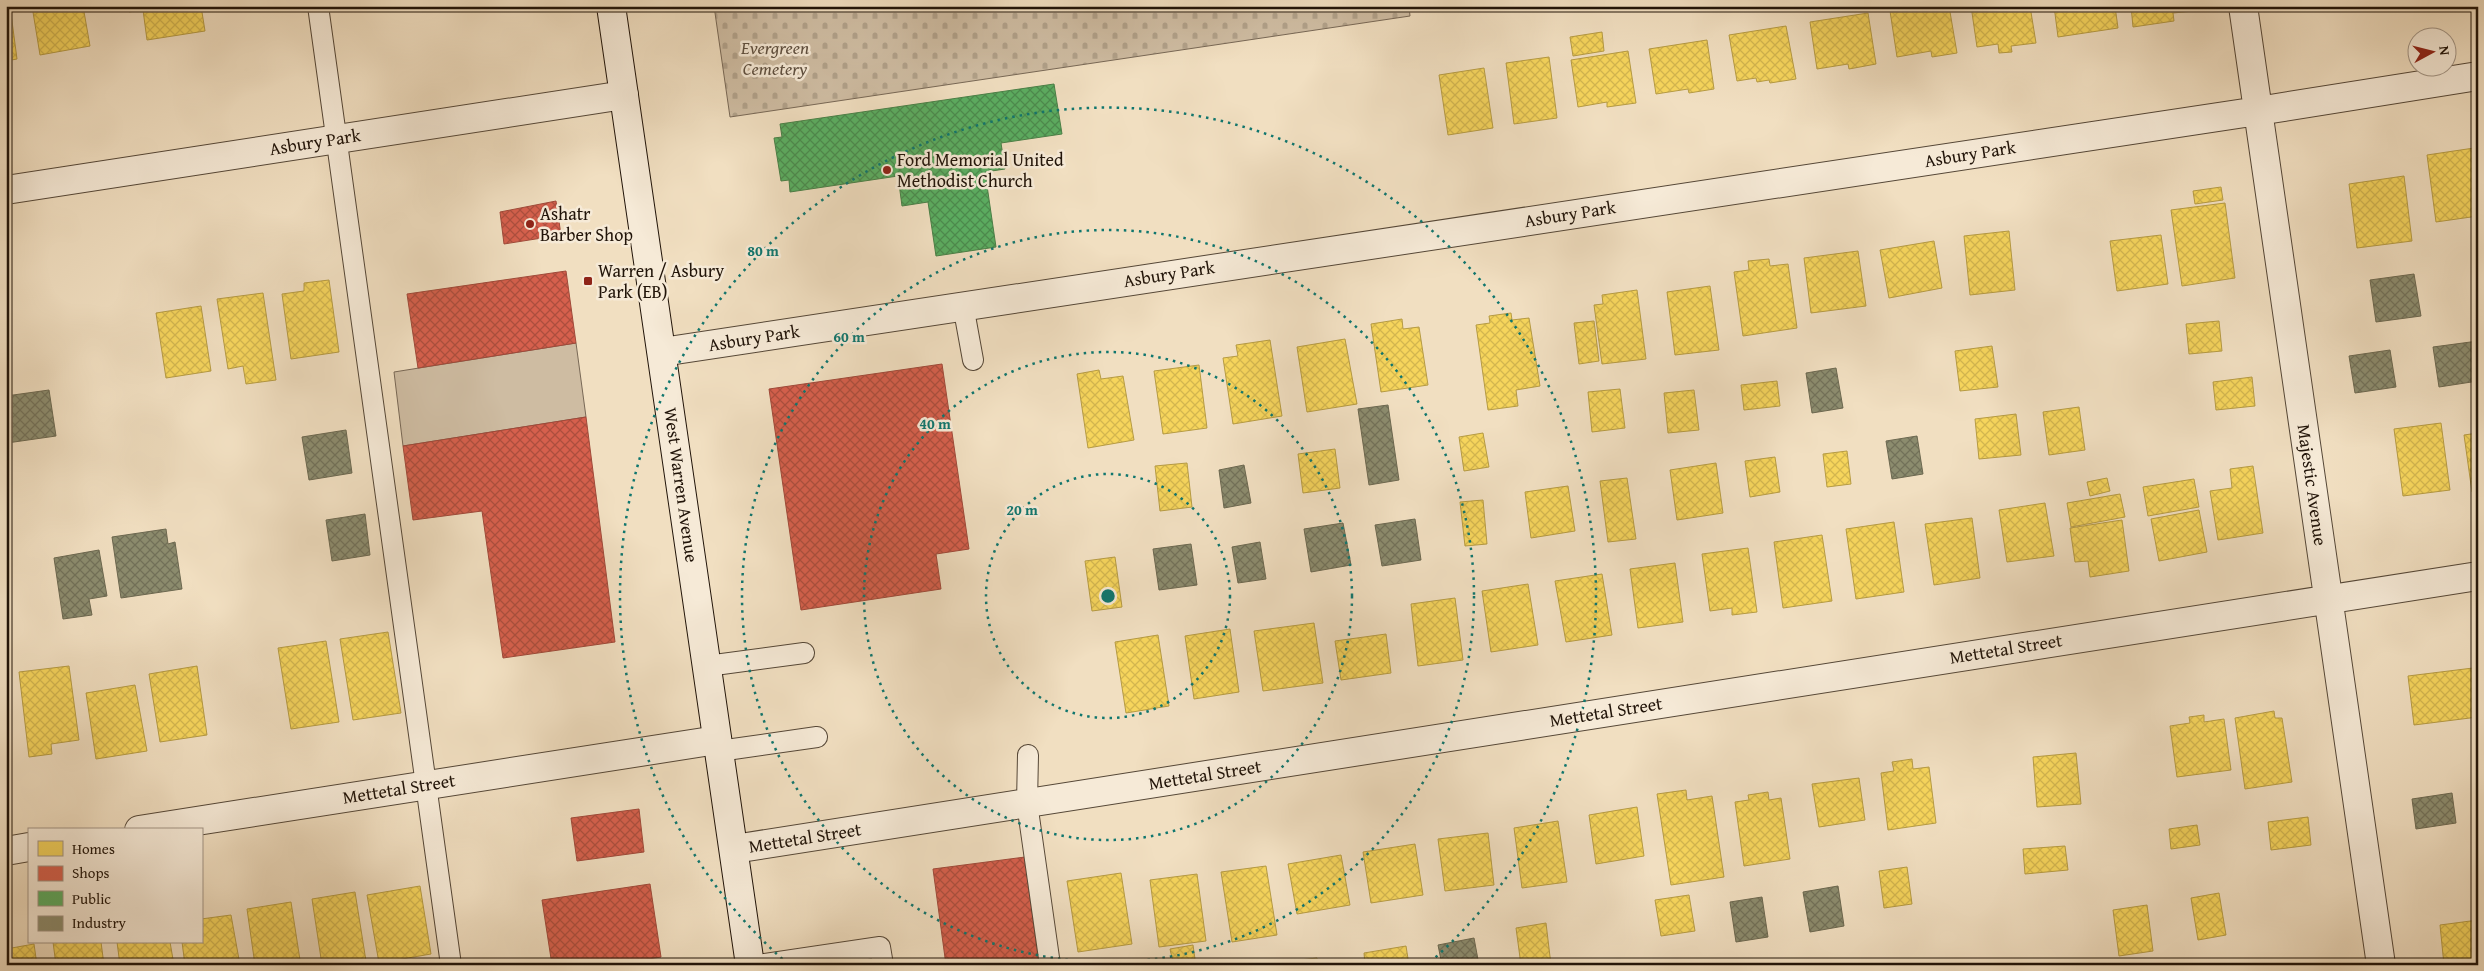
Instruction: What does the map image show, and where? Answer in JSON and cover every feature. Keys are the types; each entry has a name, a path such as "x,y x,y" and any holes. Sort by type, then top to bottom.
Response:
{"street":[{"name":"West Warren Avenue","path":"611,6 750,965"},
{"name":"Majestic Avenue","path":"2243,6 2380,965"},
{"name":"Asbury Park","path":"662,352 963,305 2258,111 2478,76"},
{"name":"Asbury Park","path":"6,190 624,95"},
{"name":"Mettetal Street","path":"734,849 2478,576"},
{"name":"Mettetal Street","path":"153,828 425,785 718,746"},
{"path":"6,851 28,847"}],"lane":[{"path":"318,6 338,139 450,965"},
{"path":"963,305 973,360"},
{"path":"707,666 804,653"},
{"path":"718,746 818,737"},
{"path":"1028,754 1027,803 1050,965"},
{"path":"758,965 880,947 883,965"}],"green space":[{"name":"Evergreen Cemetery","path":"714,6 1409,6 1410,16 730,117"},
{"path":"576,343 586,417 403,446 394,372"}],"building: Homes":[{"path":"6,6 10,6 17,59 6,61"},
{"path":"32,6 83,6 90,46 40,55"},
{"path":"128,6 201,6 205,31 147,40 143,10 129,12"},
{"path":"1921,6 1949,6 1957,53 1932,57 1931,51 1897,57 1890,11"},
{"path":"1971,6 2030,6 2036,43 2011,46 2012,52 1999,53 1998,44 1977,47"},
{"path":"2054,6 2115,6 2118,28 2058,37"},
{"path":"2131,6 2193,6 2194,11 2173,13 2174,21 2133,27"},
{"path":"1868,13 1876,64 1849,69 1848,64 1817,69 1810,22"},
{"path":"1786,26 1796,79 1770,83 1769,80 1757,82 1756,78 1737,81 1729,35"},
{"path":"1602,32 1604,51 1573,56 1570,37"},
{"path":"1707,40 1714,89 1689,93 1688,89 1656,94 1649,49"},
{"path":"1628,51 1636,103 1607,107 1607,102 1578,107 1571,60"},
{"path":"1549,57 1557,118 1514,124 1506,63"},
{"path":"1484,68 1493,128 1448,135 1439,75"},
{"path":"2474,148 2478,177 2478,216 2436,222 2427,155"},
{"path":"2404,176 2412,241 2357,248 2349,184"},
{"path":"2221,187 2223,200 2195,204 2193,191"},
{"path":"2225,203 2235,278 2182,286 2171,210"},
{"path":"2009,231 2015,290 1970,295 1964,236"},
{"path":"2161,235 2168,284 2117,291 2110,241"},
{"path":"1934,241 1942,288 1889,298 1880,250"},
{"path":"1858,251 1866,306 1811,313 1804,258"},
{"path":"1769,259 1770,266 1788,264 1797,328 1743,336 1734,272 1749,270 1748,261"},
{"path":"329,280 339,352 291,359 282,294 304,291 304,283"},
{"path":"1710,286 1719,350 1675,355 1667,292"},
{"path":"1637,290 1646,359 1602,364 1594,305 1603,304 1602,295"},
{"path":"263,293 276,380 246,384 243,366 228,369 217,299"},
{"path":"201,306 211,371 166,378 156,313"},
{"path":"1511,313 1512,320 1529,318 1540,386 1516,390 1518,406 1488,410 1476,325 1490,323 1489,316"},
{"path":"1402,319 1403,329 1419,327 1428,385 1381,392 1371,324"},
{"path":"1594,321 1599,361 1579,364 1574,323"},
{"path":"2219,321 2222,351 2189,354 2186,324"},
{"path":"1345,339 1357,404 1307,412 1297,347"},
{"path":"1270,340 1282,416 1233,424 1223,358 1238,356 1236,345"},
{"path":"1992,346 1998,387 1960,391 1955,351"},
{"path":"1199,365 1207,428 1163,434 1154,371"},
{"path":"1099,370 1101,379 1123,376 1134,440 1088,448 1077,374"},
{"path":"2252,377 2255,406 2216,410 2213,382"},
{"path":"1777,381 1780,406 1744,410 1741,385"},
{"path":"1620,389 1625,428 1592,432 1588,392"},
{"path":"1694,390 1699,430 1668,433 1664,393"},
{"path":"2079,407 2085,450 2049,455 2043,412"},
{"path":"2016,414 2021,455 1979,459 1975,419"},
{"path":"2441,423 2450,490 2403,496 2394,429"},
{"path":"1483,433 1489,467 1464,471 1459,437"},
{"path":"2478,433 2478,491 2472,492 2464,435"},
{"path":"1335,449 1340,488 1303,493 1298,454"},
{"path":"1847,451 1851,484 1827,487 1823,454"},
{"path":"1775,457 1780,492 1750,497 1745,461"},
{"path":"1187,463 1192,507 1160,511 1155,466"},
{"path":"1716,463 1723,513 1677,520 1670,470"},
{"path":"2253,466 2263,533 2218,540 2210,491 2232,488 2230,469"},
{"path":"1627,478 1636,539 1608,542 1600,481"},
{"path":"2107,478 2110,491 2090,496 2087,482"},
{"path":"2194,479 2199,507 2148,516 2143,487"},
{"path":"1568,486 1575,531 1531,538 1525,492"},
{"path":"2120,494 2125,517 2071,527 2067,503"},
{"path":"1483,500 1487,544 1465,546 1460,502"},
{"path":"2045,503 2054,556 2007,562 1999,510"},
{"path":"2199,510 2207,552 2159,561 2151,519"},
{"path":"1972,518 1980,578 1934,585 1925,524"},
{"path":"2122,520 2129,571 2090,577 2088,561 2075,562 2070,528"},
{"path":"1894,522 1904,592 1856,599 1846,529"},
{"path":"1822,535 1832,601 1783,608 1774,542"},
{"path":"1748,548 1757,612 1732,615 1732,608 1710,611 1702,554"},
{"path":"1115,557 1122,607 1092,611 1085,561"},
{"path":"1675,563 1683,622 1638,628 1630,569"},
{"path":"1602,574 1612,635 1566,642 1555,581"},
{"path":"1528,584 1538,645 1491,652 1482,591"},
{"path":"1455,598 1463,660 1418,666 1411,604"},
{"path":"1314,623 1323,683 1263,691 1254,631"},
{"path":"1230,629 1239,692 1194,699 1185,636"},
{"path":"388,632 401,713 353,720 340,639"},
{"path":"1386,634 1391,673 1341,680 1335,641"},
{"path":"1158,635 1169,706 1126,713 1115,642"},
{"path":"326,641 339,722 291,729 278,648"},
{"path":"69,666 79,740 51,744 52,754 29,757 19,672"},
{"path":"197,666 207,735 160,742 149,674"},
{"path":"2473,668 2478,717 2414,725 2408,676"},
{"path":"135,685 147,751 96,759 86,693"},
{"path":"2274,711 2275,718 2282,718 2292,782 2245,789 2235,718"},
{"path":"2204,715 2204,722 2224,719 2231,770 2177,777 2170,726 2190,723 2189,717"},
{"path":"2076,753 2081,804 2037,807 2033,757"},
{"path":"1912,759 1913,769 1929,767 1936,823 1888,830 1881,773 1894,771 1892,762"},
{"path":"1859,778 1865,820 1819,827 1812,784"},
{"path":"1686,790 1687,800 1712,796 1724,877 1671,885 1657,794"},
{"path":"1768,792 1769,800 1781,798 1790,859 1744,866 1735,802 1749,800 1748,795"},
{"path":"1637,807 1644,856 1596,864 1589,815"},
{"path":"2308,817 2311,845 2271,850 2268,822"},
{"path":"1558,821 1567,882 1522,888 1514,828"},
{"path":"2197,825 2200,845 2171,849 2169,829"},
{"path":"1488,833 1494,885 1445,891 1438,839"},
{"path":"1415,844 1423,895 1371,903 1363,852"},
{"path":"2065,846 2068,870 2025,874 2023,849"},
{"path":"1341,855 1350,905 1297,914 1288,864"},
{"path":"1266,866 1277,935 1232,942 1221,872"},
{"path":"1907,867 1912,904 1884,908 1879,871"},
{"path":"1121,873 1132,944 1078,952 1067,881"},
{"path":"1197,874 1206,941 1159,947 1150,880"},
{"path":"420,886 431,954 379,963 367,895"},
{"path":"355,892 366,961 322,965 312,899"},
{"path":"2219,893 2226,935 2198,940 2191,898"},
{"path":"1689,895 1695,931 1661,936 1655,900"},
{"path":"291,902 300,960 255,965 247,909"},
{"path":"2147,905 2153,951 2119,956 2113,910"},
{"path":"231,915 240,965 185,965 182,944 202,944 202,919"},
{"path":"2478,920 2478,965 2444,965 2440,925"},
{"path":"1546,923 1551,965 1521,965 1516,928"},
{"path":"34,944 37,965 6,965 6,949"},
{"path":"53,944 101,944 104,965 56,965"},
{"path":"117,944 170,944 174,965 120,965"},
{"path":"1193,945 1195,959 1173,962 1170,949"},
{"path":"1406,946 1409,965 1365,965 1364,953"},
{"path":"1317,958 1318,965 1291,965 1290,961"}],"building: Shops":[{"name":"Ashatr Barber Shop","path":"556,201 561,235 504,244 500,212"},
{"path":"566,271 576,343 418,368 407,294"},
{"path":"942,364 969,549 936,554 941,589 801,610 769,389"},
{"path":"586,417 615,642 503,658 482,511 413,520 403,446"},
{"path":"639,809 644,852 577,861 571,818"},
{"path":"1025,857 1039,965 946,965 933,869"},
{"path":"650,884 661,957 610,965 552,965 542,900"}],"building: Public":[{"name":"Ford Memorial United Methodist Church","path":"1054,84 1062,134 1001,143 1005,169 985,172 996,247 936,256 928,202 902,206 898,176 790,192 789,180 781,181 774,138 782,137 780,124"}],"building: Industry":[{"path":"2414,274 2421,316 2376,322 2370,280"},
{"path":"2478,341 2478,381 2439,387 2433,347"},
{"path":"2390,350 2396,387 2355,393 2349,356"},
{"path":"1836,368 1843,408 1812,413 1806,373"},
{"path":"49,390 56,436 7,443 6,396"},
{"path":"1388,405 1399,480 1369,485 1358,409"},
{"path":"346,430 352,473 309,480 302,437"},
{"path":"1917,436 1923,474 1892,479 1886,441"},
{"path":"1244,465 1251,503 1224,508 1219,470"},
{"path":"365,514 370,555 332,561 326,520"},
{"path":"1415,519 1421,560 1382,566 1375,525"},
{"path":"1343,523 1351,565 1311,572 1304,529"},
{"path":"166,529 168,544 175,542 182,589 121,598 112,537"},
{"path":"1260,542 1266,579 1238,583 1232,547"},
{"path":"1191,544 1197,585 1159,590 1153,549"},
{"path":"99,550 107,596 89,599 92,615 63,619 54,558"},
{"path":"2452,793 2456,823 2416,829 2412,799"},
{"path":"1838,886 1844,926 1810,932 1803,892"},
{"path":"1762,897 1768,937 1736,942 1730,902"},
{"path":"1474,938 1479,965 1442,965 1438,945"}],"place":[{"name":"Ford Memorial United Methodist Church","path":"887,170"},
{"name":"Ashatr Barber Shop","path":"530,224"},
{"name":"Warren / Asbury Park (EB)","path":"588,281"}]}
